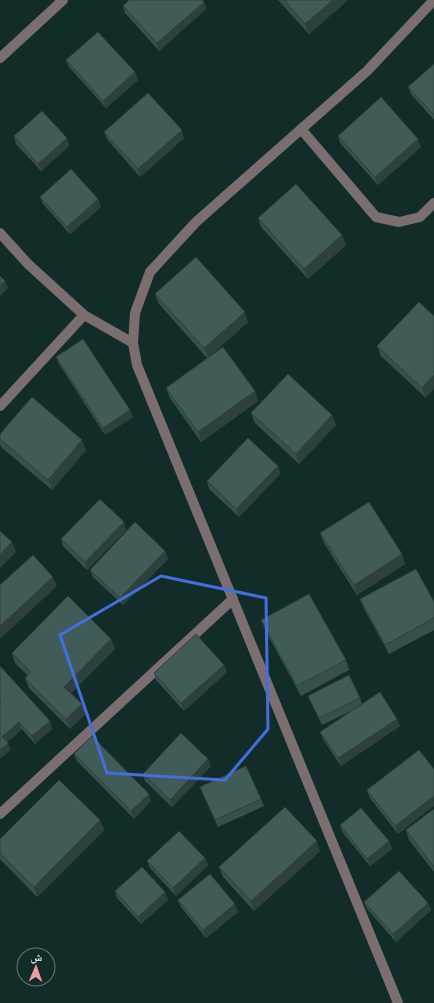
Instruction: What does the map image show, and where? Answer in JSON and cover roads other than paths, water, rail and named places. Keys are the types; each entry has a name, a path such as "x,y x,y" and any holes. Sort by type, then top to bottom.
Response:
{"street":[{"path":"0,58 62,0"},
{"path":"398,1003 137,365 133,343 135,313 150,272 196,222 367,72 434,0"},
{"path":"302,129 376,217 399,222 420,217 434,203"},
{"path":"0,233 28,264 84,315 133,343"},
{"path":"0,406 84,315"},
{"path":"0,814 233,599"}]}
